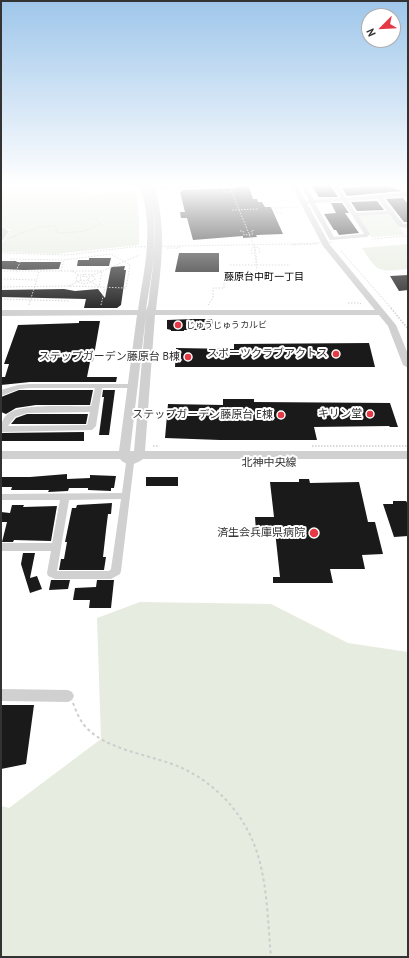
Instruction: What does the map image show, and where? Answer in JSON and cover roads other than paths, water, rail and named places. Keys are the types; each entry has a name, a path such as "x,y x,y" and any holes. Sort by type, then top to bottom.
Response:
{"street":[{"path":"1,239 6,231 3,230"},
{"path":"65,497 52,573 55,575 111,575 116,571 125,496 134,386 160,230"},
{"path":"318,230 327,246 392,325 408,364"},
{"path":"327,230 333,242 365,236 366,234 363,230"},
{"path":"139,456 147,312"},
{"path":"1,313 382,312"},
{"path":"1,393 18,387 30,386 134,386"},
{"path":"95,409 19,411 8,418 2,429 89,428 92,426 95,409 99,386"},
{"path":"1,455 127,459"},
{"path":"1,463 127,459 139,456 408,455"},
{"name":"北神中央線","path":"127,459 408,462"},
{"path":"1,497 125,496"},
{"path":"1,547 56,547"},
{"path":"1,695 68,696"}],"place":[{"name":"じゅうじゅうカルビ","path":"178,325"},
{"name":"スポーツクラブアクトス","path":"336,354"},
{"name":"ステップガーデン藤原台 B棟","path":"188,357"},
{"name":"キリン堂","path":"370,414"},
{"name":"ステップガーデン藤原台 E棟","path":"281,415"},
{"name":"済生会兵庫県病院","path":"314,533"}],"district":[{"name":"藤原台中町一丁目","path":"264,277"}]}
